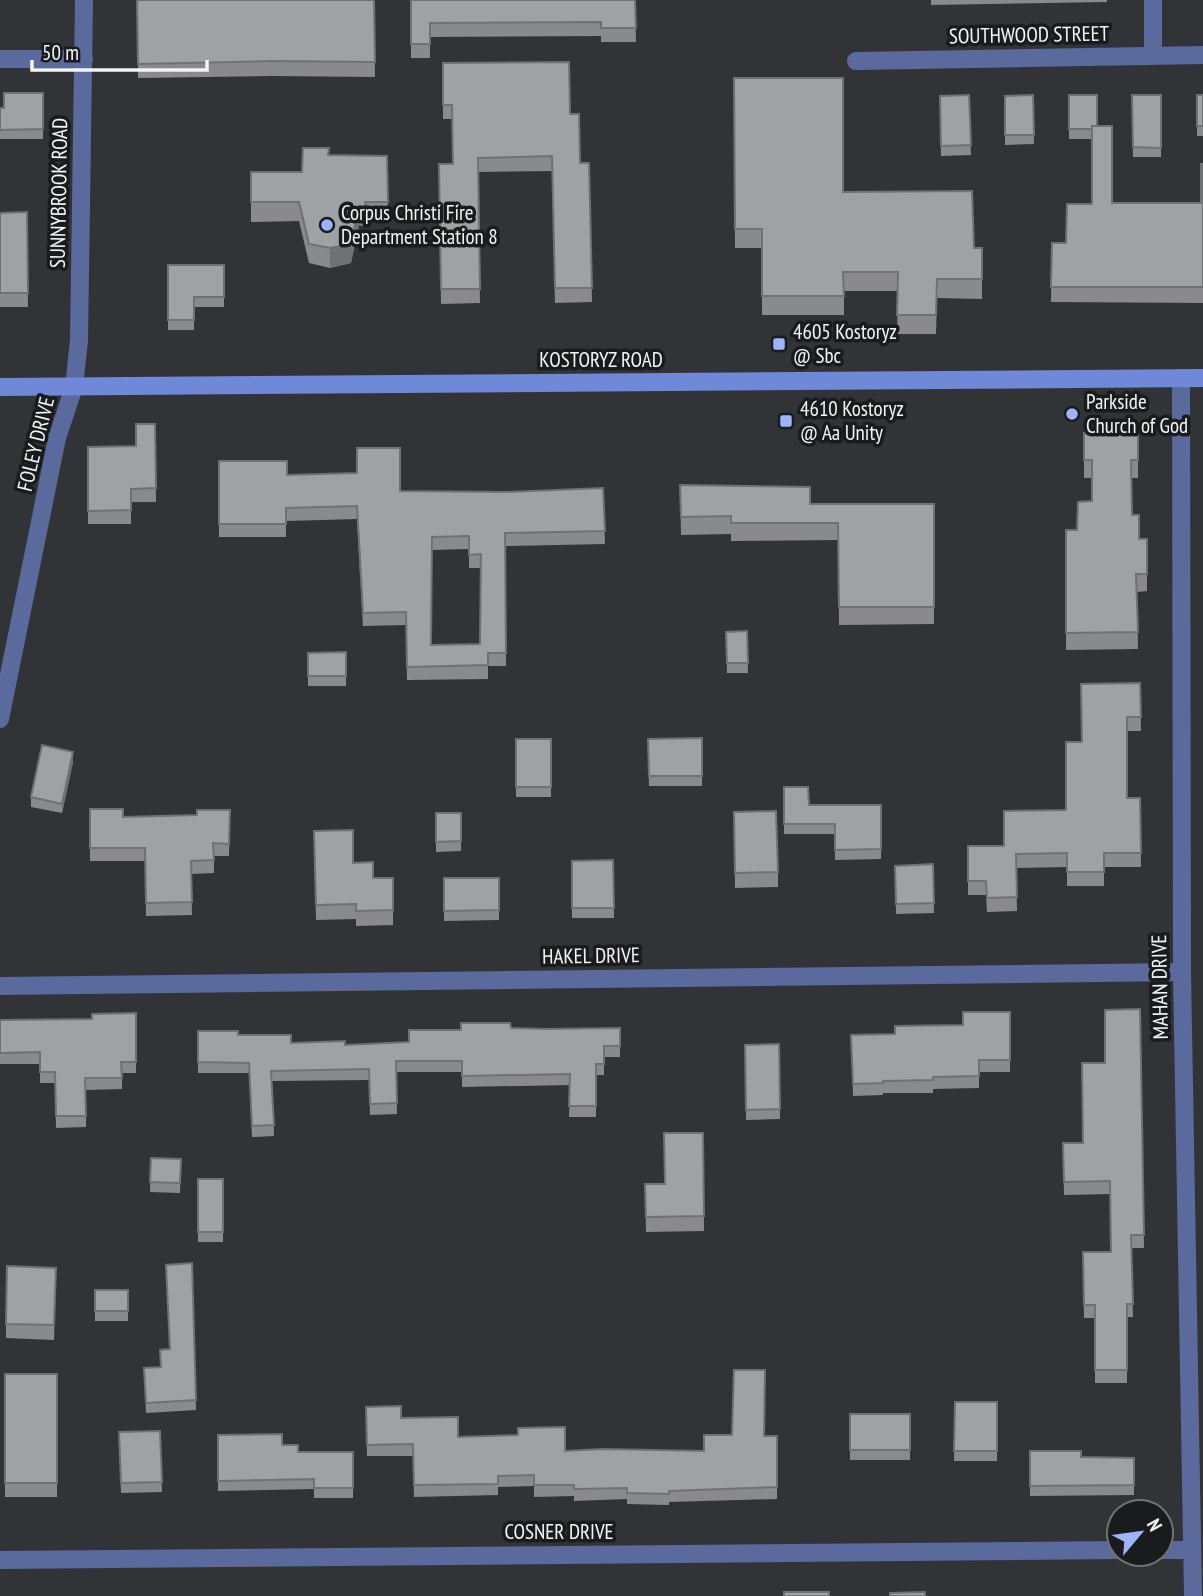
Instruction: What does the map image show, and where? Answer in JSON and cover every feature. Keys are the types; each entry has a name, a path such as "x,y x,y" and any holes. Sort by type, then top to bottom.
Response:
{"main road":[{"name":"KOSTORYZ ROAD","path":"0,387 1203,378"}],"street":[{"name":"SUNNYBROOK ROAD","path":"74,387 79,340 84,0"},
{"path":"1153,0 1153,55"},
{"name":"SOUTHWOOD STREET","path":"856,61 1203,55"},
{"path":"0,59 84,59"},
{"name":"MAHAN DRIVE","path":"1181,378 1182,972 1193,1596"},
{"name":"FOLEY DRIVE","path":"0,719 57,438 74,387"},
{"name":"HAKEL DRIVE","path":"0,986 1182,972"},
{"name":"COSNER DRIVE","path":"0,1560 1105,1550"},
{"path":"1175,1550 1192,1550"}],"building":[{"path":"137,0 374,0 375,62 138,64"},
{"path":"411,0 635,0 636,28 601,28 601,22 430,23 430,44 411,44"},
{"path":"569,62 570,114 579,114 580,163 589,163 592,288 555,288 552,156 478,158 480,289 441,289 439,164 453,164 452,105 443,105 443,63"},
{"path":"734,78 843,78 843,192 972,191 974,248 982,248 982,279 937,279 936,315 897,315 898,272 843,272 844,296 762,296 762,229 735,229"},
{"path":"4,93 43,93 43,129 0,130 0,108 4,108"},
{"path":"969,95 971,145 941,146 940,96"},
{"path":"1033,95 1034,135 1005,135 1005,96"},
{"path":"1069,95 1097,95 1097,126 1092,126 1092,129 1069,129"},
{"path":"1132,95 1161,95 1161,148 1133,147"},
{"path":"1197,95 1203,95 1203,126 1197,126"},
{"path":"1092,126 1112,126 1112,203 1201,203 1203,164 1203,287 1051,287 1052,243 1066,243 1067,204 1092,204"},
{"path":"303,148 329,148 328,155 387,156 388,202 365,202 366,208 359,206 351,244 330,248 309,244 299,202 251,202 251,172 302,172"},
{"path":"27,212 28,293 0,293 0,213"},
{"path":"168,265 224,265 224,297 194,297 194,320 168,320"},
{"path":"136,424 155,424 156,488 131,489 131,510 88,511 88,447 136,446"},
{"path":"1138,432 1138,460 1131,460 1132,515 1139,515 1139,539 1147,539 1147,574 1136,574 1138,632 1066,633 1066,530 1077,530 1078,502 1092,501 1092,460 1084,460 1084,433"},
{"path":"357,448 400,448 400,491 505,492 603,488 605,531 505,533 506,653 488,653 488,665 407,667 406,612 363,613 357,506 286,508 286,524 219,524 219,461 287,461 287,475 357,473","holes":["469,536 469,555 481,554 480,644 431,645 432,537"]},
{"path":"680,485 810,487 810,504 934,504 934,607 839,607 838,523 731,523 731,516 681,517"},
{"path":"747,631 748,663 727,663 726,632"},
{"path":"346,652 346,676 308,676 308,653"},
{"path":"1140,683 1141,717 1127,717 1127,798 1140,798 1141,853 1104,853 1104,872 1067,872 1067,853 1016,854 1017,897 987,898 986,881 968,881 968,846 1004,846 1004,811 1066,810 1066,742 1082,742 1081,684"},
{"path":"702,738 702,776 649,776 648,739"},
{"path":"516,739 551,739 551,787 516,787"},
{"path":"42,745 73,752 62,804 31,797"},
{"path":"784,787 808,787 809,805 881,805 881,849 835,850 835,824 784,824"},
{"path":"90,809 123,809 123,817 197,815 197,810 230,810 229,844 213,843 214,860 191,861 192,902 146,903 145,848 90,848"},
{"path":"776,811 778,872 735,873 734,812"},
{"path":"436,813 461,813 461,841 436,842"},
{"path":"353,830 353,863 373,862 373,878 393,878 393,910 356,911 356,904 316,905 314,831"},
{"path":"613,860 614,908 572,908 572,861"},
{"path":"933,864 934,903 896,904 895,866"},
{"path":"444,878 499,878 499,910 444,911"},
{"path":"1140,1009 1144,1235 1131,1235 1133,1304 1127,1304 1127,1370 1095,1370 1095,1305 1084,1305 1083,1252 1111,1252 1110,1181 1064,1182 1063,1143 1083,1143 1082,1063 1105,1063 1105,1010"},
{"path":"963,1012 1010,1012 1010,1060 979,1060 979,1076 853,1084 851,1035 895,1034 895,1026 963,1025"},
{"path":"136,1013 136,1062 121,1062 122,1078 85,1078 86,1116 56,1116 55,1072 40,1072 40,1052 0,1053 0,1020 92,1019 92,1014"},
{"path":"461,1023 510,1023 511,1028 620,1028 620,1046 604,1046 604,1064 596,1064 596,1106 569,1106 570,1074 462,1076 462,1061 396,1061 397,1103 370,1104 369,1069 271,1071 274,1125 252,1126 249,1063 198,1062 198,1031 238,1031 238,1035 291,1035 291,1043 345,1041 345,1045 409,1042 409,1030 461,1030"},
{"path":"779,1044 780,1109 746,1110 745,1045"},
{"path":"664,1133 703,1133 704,1216 646,1217 645,1184 665,1184"},
{"path":"151,1158 181,1159 180,1183 150,1182"},
{"path":"198,1179 223,1179 223,1232 198,1232"},
{"path":"192,1263 196,1400 146,1403 144,1368 161,1367 160,1350 170,1349 166,1265"},
{"path":"7,1266 56,1268 54,1325 6,1324"},
{"path":"95,1290 128,1290 128,1311 95,1311"},
{"path":"734,1370 765,1370 764,1436 777,1436 777,1487 669,1491 669,1494 627,1493 627,1488 574,1489 574,1485 534,1485 534,1475 498,1476 498,1484 414,1485 413,1444 367,1445 366,1407 401,1406 401,1418 458,1417 458,1437 518,1435 518,1428 565,1427 565,1451 704,1451 704,1435 732,1435"},
{"path":"5,1374 57,1374 57,1483 5,1483"},
{"path":"955,1402 997,1402 997,1451 954,1451"},
{"path":"850,1414 910,1414 910,1450 850,1450"},
{"path":"160,1431 162,1482 121,1483 119,1432"},
{"path":"282,1434 282,1445 298,1445 298,1452 353,1452 353,1488 314,1488 314,1479 218,1481 218,1435"},
{"path":"1030,1451 1081,1451 1081,1457 1134,1458 1134,1485 1030,1486"},
{"path":"784,1592 829,1592 829,1596 784,1596"},
{"path":"925,1592 925,1596 890,1596 890,1593"}],"place":[{"name":"Corpus Christi Fire Department Station 8","path":"327,225"},
{"name":"4605 Kostoryz @ Sbc","path":"779,344"},
{"name":"Parkside Church of God","path":"1072,414"},
{"name":"4610 Kostoryz @ Aa Unity","path":"786,421"}]}
